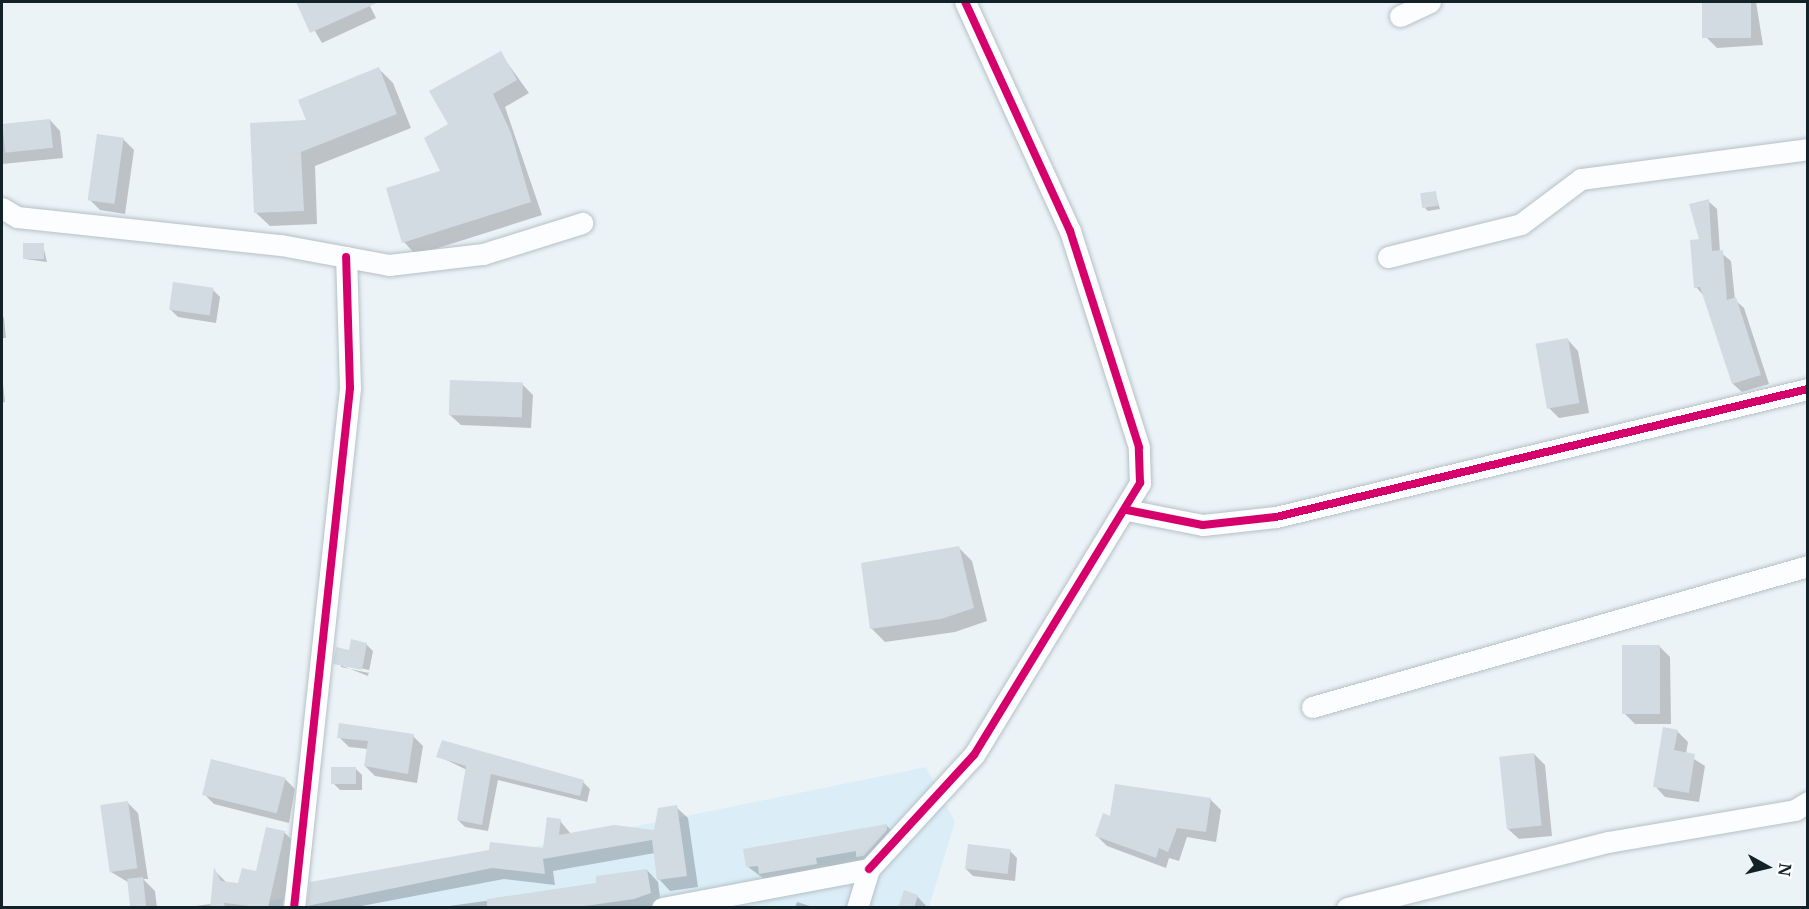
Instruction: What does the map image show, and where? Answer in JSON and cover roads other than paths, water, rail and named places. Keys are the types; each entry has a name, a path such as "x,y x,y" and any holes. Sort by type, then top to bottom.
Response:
{"street":[{"path":"857,908 869,869 974,755 1127,510 1140,483 1132,424 1070,231 965,2"},
{"path":"1400,16 1430,2"},
{"path":"1388,257 1443,239 1521,224 1581,179 1808,149"},
{"path":"2,208 17,217 346,257 389,265 483,254 582,223"},
{"path":"294,908 350,388 346,257"},
{"path":"1127,510 1203,525 1276,517 1808,389"},
{"path":"1312,707 1808,566"},
{"path":"1347,908 1608,842 1796,810 1808,802"},
{"path":"662,908 869,869"}]}
